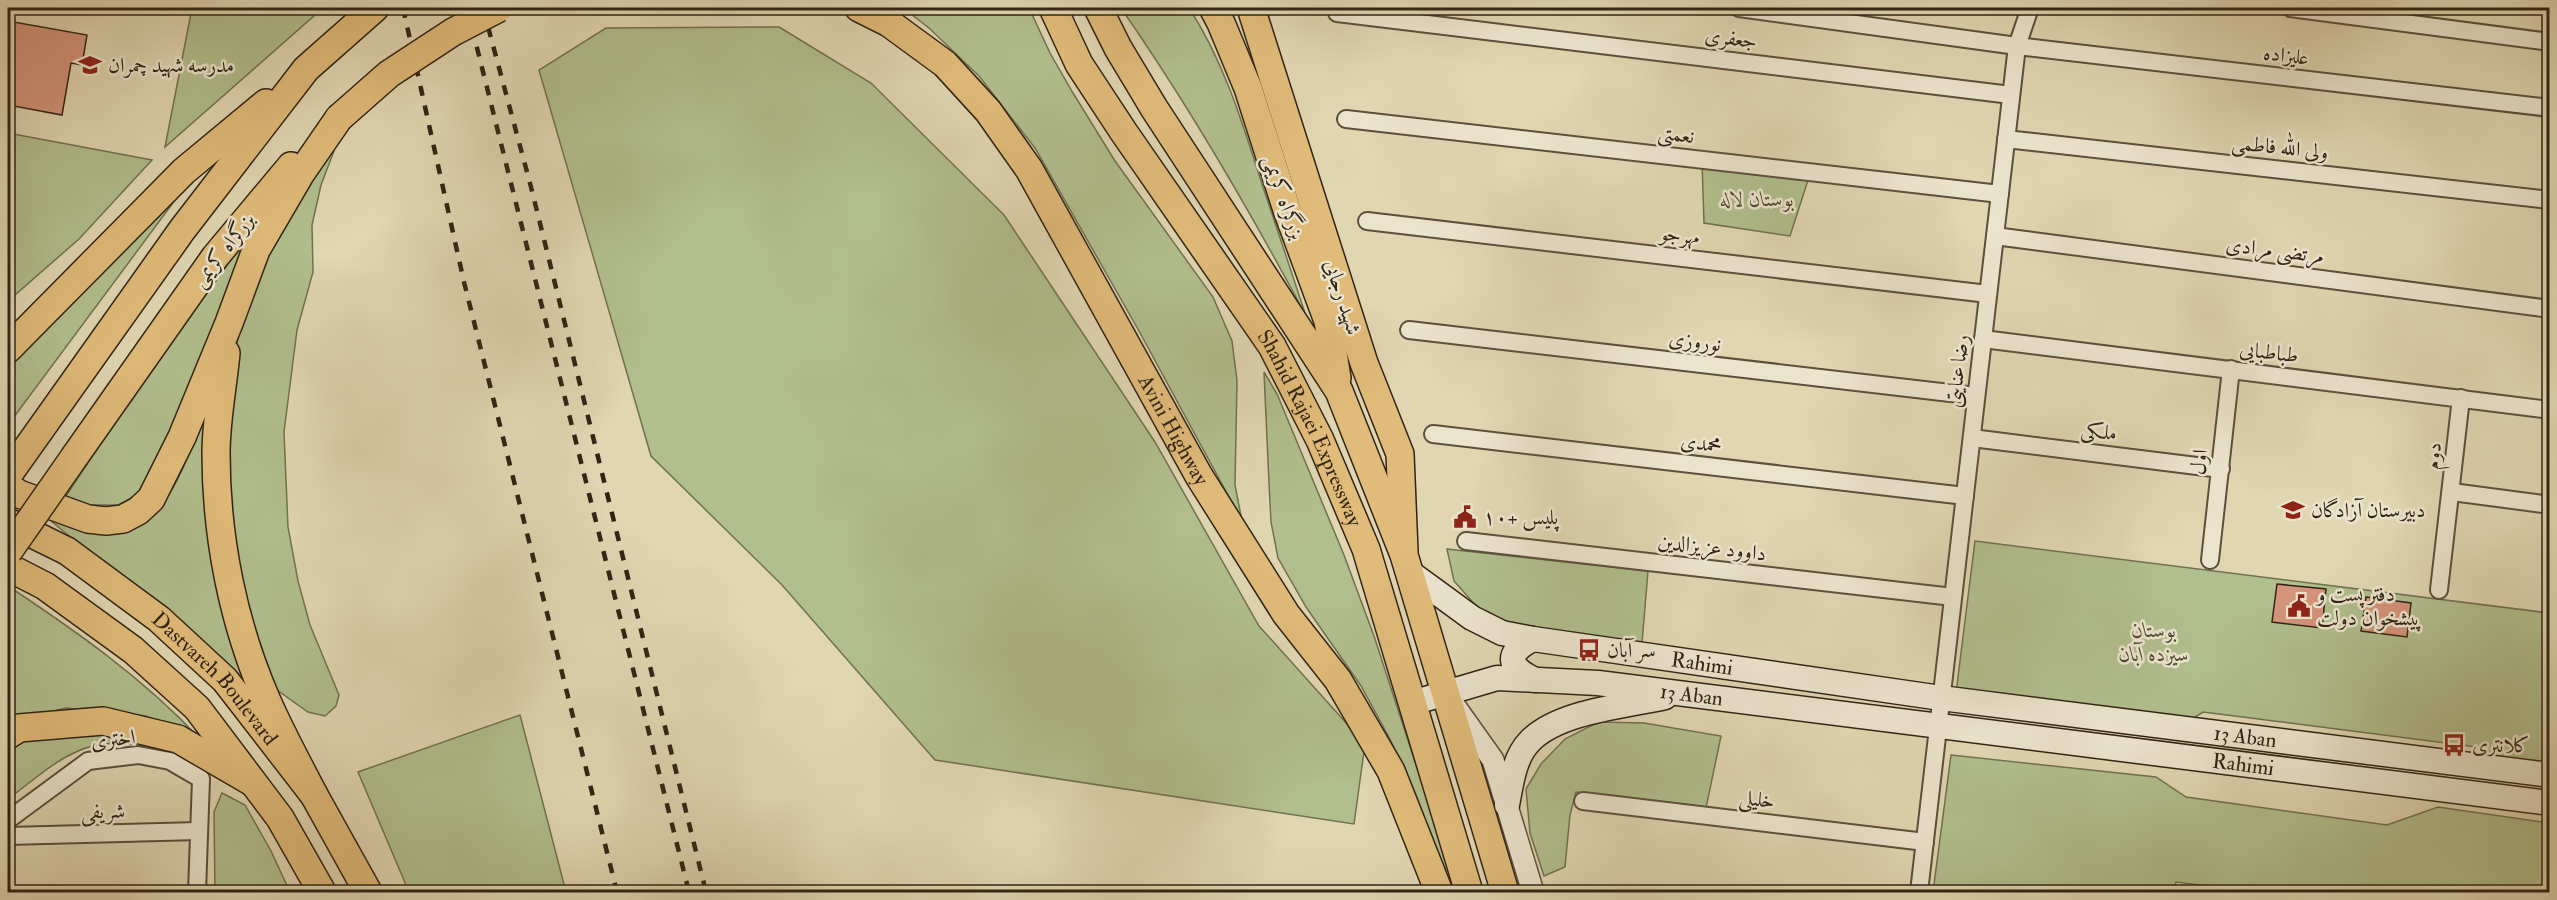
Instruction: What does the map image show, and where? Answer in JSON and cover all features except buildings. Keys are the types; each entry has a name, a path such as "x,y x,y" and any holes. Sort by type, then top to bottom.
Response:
{"main road":[{"name":"بزرگراه کریمی","path":"8,474 182,230 306,69 375,8"},
{"name":"بزرگراه کریمی","path":"8,552 215,257 286,171 339,118 389,74 453,32 499,8"},
{"name":"Avini Highway","path":"859,8 889,23 945,64 988,111 1029,169 1199,476 1286,614 1338,680 1391,771 1439,892"},
{"name":"Shahid Rajaei Expressway","path":"1053,8 1079,64 1272,346 1320,440 1366,549 1469,892"},
{"name":"Shahid Rajaei Expressway","path":"1098,8 1118,48 1154,108 1339,391 1407,564 1505,892"},
{"name":"بزرگراه کریمی","path":"1213,8 1248,88 1287,210 1328,321 1339,391"},
{"name":"شهید رجایی","path":"1251,8 1364,363 1400,454 1407,564"},
{"path":"8,349 184,171 306,69"},
{"path":"8,487 19,494 88,519 106,521 123,519 138,511 151,499 182,437 256,250 301,173 339,118"},
{"path":"8,327 61,295"},
{"path":"229,323 216,450 218,513 226,566 242,631 267,700 314,795"},
{"name":"Dastvareh Boulevard","path":"8,522 67,551 159,619 225,680 314,795 368,892"},
{"name":"Rahimi","path":"1407,564 1472,618 1502,633 1941,698"},
{"name":"Dastvareh Boulevard","path":"8,567 45,586 141,657 197,708 280,818 322,892"},
{"path":"1533,639 1517,647 1514,654 1515,668 1535,680"},
{"name":"13 Aban","path":"1446,693 1497,678 1598,682 1682,693 1937,734"},
{"path":"1412,703 1446,693"},
{"path":"1507,806 1514,769 1529,741 1552,725 1587,714 1682,693"},
{"name":"13 Aban","path":"1941,698 2550,775"},
{"path":"8,735 19,728 103,721 178,739 252,782"},
{"name":"Rahimi","path":"1937,734 2550,803"}],"street":[{"name":"علیزاده","path":"1739,8 2017,46 2550,108"},
{"name":"رضا عنایتی","path":"1919,892 2017,46 2030,8"},
{"path":"2290,8 2550,42"},
{"name":"جعفری","path":"1338,13 2011,95"},
{"name":"نعمتی","path":"1346,119 2000,194"},
{"name":"ولی الله فاطمی","path":"2006,139 2550,200"},
{"name":"مهرجو","path":"1367,221 1988,294"},
{"name":"مرتضی مرادی","path":"1995,236 2550,309"},
{"name":"نوروزی","path":"1409,330 1976,396"},
{"name":"طباطبایی","path":"1983,339 2550,410"},
{"name":"اول","path":"2210,560 2231,369"},
{"name":"دوم","path":"2439,590 2461,399"},
{"name":"محمدی","path":"1433,434 1965,496"},
{"name":"ملکی","path":"1972,438 2221,469"},
{"path":"2452,492 2550,505"},
{"name":"داوود عزیزالدین","path":"1466,541 1953,597"},
{"path":"1446,693 1493,760 1533,892"},
{"name":"اختری","path":"8,820 88,761 138,755 170,761 201,779 199,831"},
{"name":"خلیلی","path":"1583,801 1925,842"},
{"path":"197,892 199,831"},
{"name":"شریفی","path":"8,836 199,831"}],"green space":[{"path":"192,8 323,8 165,147"},
{"path":"903,8 1029,8 1050,53 1115,161 1213,297 1232,341 1237,381 1235,485 1242,521 1139,331 1035,148 979,76 929,28"},
{"path":"1121,8 1189,8 1222,70 1239,114 1306,316 1218,159 1171,82"},
{"path":"779,27 871,83 1004,215 1155,442 1259,626 1365,744 1354,824 935,760 782,585 651,456 539,70 606,28"},
{"path":"8,133 152,160 79,239 8,301"},
{"path":"334,151 321,185 312,225 313,272 297,330 284,432 288,527 298,581 310,625 339,695 336,706 325,716 308,712 277,690 254,636 229,532 227,447 235,353 242,320 260,264 317,168"},
{"name":"بوستان لاله","path":"1702,161 1810,174 1790,236 1704,223"},
{"path":"184,188 8,425 8,364 127,240"},
{"path":"247,238 194,380 142,492 118,505 90,505 64,499 137,388"},
{"path":"1264,372 1277,394 1344,555 1374,636 1449,866 1443,870 1416,795 1390,739 1361,686 1306,607 1278,558 1271,522"},
{"path":"211,391 254,688 51,521 101,532 126,530 146,520 162,504 175,483 186,460"},
{"name":"بوستان سیزده آبان","path":"1975,541 2549,613 2549,764 2488,757 2477,747 2203,712 2183,725 1956,693"},
{"path":"1447,549 1648,571 1642,643 1522,628 1485,616 1454,581"},
{"path":"8,586 59,620 132,675 199,738 146,716 66,708 37,715 8,728"},
{"path":"520,715 566,892 409,892 358,772"},
{"path":"1598,722 1644,723 1721,736 1706,808 1576,792 1570,815 1565,867 1544,876 1530,833 1526,789 1541,764 1565,739"},
{"path":"105,732 161,743 205,766 158,749 124,743 91,746 49,768 8,799 8,745 35,736"},
{"path":"1951,755 2156,777 2186,797 2387,825 2438,807 2549,823 2549,892 2257,892 2176,882 2174,892 1933,892"},
{"path":"222,793 245,805 271,851 290,892 215,892 214,812"}],"railway":[{"path":"403,8 464,282 617,892"},
{"path":"467,8 689,892"},
{"path":"483,8 531,187 706,892"}],"place":[{"name":"مدرسه شهید چمران","path":"90,65"},
{"name":"دبیرستان آزادگان","path":"2293,510"},
{"name":"پلیس +۱۰","path":"1465,517"},
{"name":"دفتر پست و پیشخوان دولت","path":"2299,606"},
{"name":"سر آبان","path":"1589,650"},
{"name":"کلانتری","path":"2454,745"}]}
